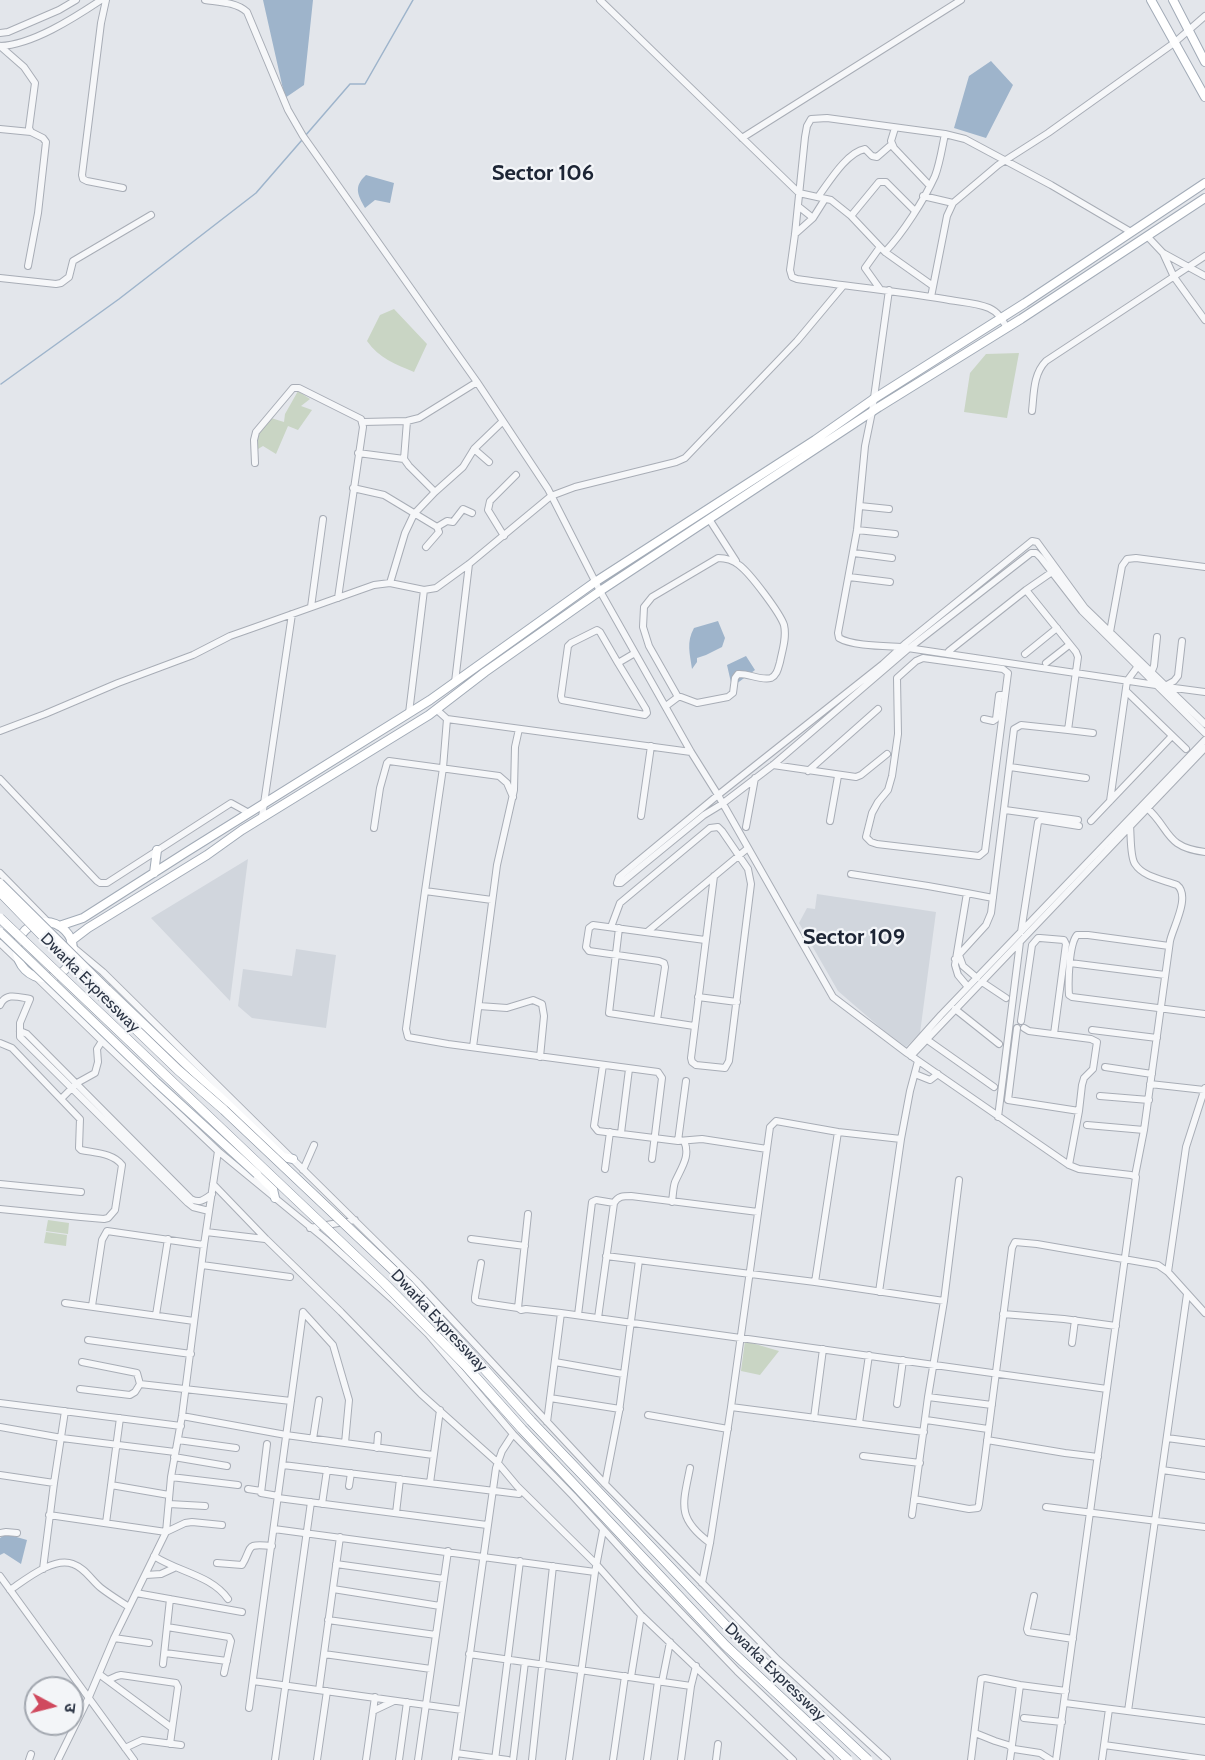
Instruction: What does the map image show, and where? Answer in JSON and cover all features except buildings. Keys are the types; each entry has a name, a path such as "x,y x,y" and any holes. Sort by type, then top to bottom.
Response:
{"highway":[{"name":"Dwarka Expressway","path":"0,892 96,991 178,1070 224,1110 409,1285 531,1421 736,1636 868,1760"},
{"name":"Dwarka Expressway","path":"0,918 384,1283 465,1365 725,1645 848,1760"}],"main road":[{"path":"1151,0 1205,97"},
{"path":"1173,0 1205,62"},
{"path":"59,926 83,918 409,713 595,582 1002,318 1205,183"},
{"path":"72,944 88,928 207,855 262,817 437,710 485,672 600,591 872,412 1007,328 1205,198"},
{"path":"154,873 158,850"},
{"path":"0,883 142,1023 283,1157 293,1160"},
{"path":"40,922 59,926 65,930 72,944 69,965 55,976 36,977 28,972 18,957 19,939 31,925 40,922"},
{"path":"0,932 165,1090 273,1189 275,1198"}],"street":[{"path":"0,33 8,32 59,10 76,0"},
{"path":"0,46 21,43 64,23 101,0"},
{"path":"106,0 101,23 82,175 87,182 123,188"},
{"path":"205,0 235,5 247,12 286,105 303,136 477,382 551,496 635,653 834,997 918,1061 1069,1165 1079,1169 1136,1176"},
{"path":"600,0 799,193 836,204 851,216 883,250 933,286"},
{"path":"742,138 961,0"},
{"path":"931,297 947,216 952,203 998,165 1048,133 1174,43 1205,16"},
{"path":"0,46 24,67 35,83 29,128 31,132"},
{"path":"1007,328 1002,318 989,308 889,290 843,286 792,277 790,270 807,126 811,119 827,118 945,134 965,140 1006,160 1131,232"},
{"path":"795,234 813,218 822,198 847,160 861,149 877,157 892,144 895,128"},
{"path":"0,129 31,132 46,142 38,213 28,266"},
{"path":"880,289 865,268 883,250 894,243 930,186 945,134"},
{"path":"892,144 930,186"},
{"path":"851,216 883,180 915,211"},
{"path":"923,196 952,203"},
{"path":"798,206 813,218"},
{"path":"0,278 61,283 69,276 73,261 151,215"},
{"path":"1147,236 1163,253 1174,277 1205,320"},
{"path":"1163,253 1205,276"},
{"path":"1032,411 1035,381 1041,366 1205,256"},
{"path":"0,731 193,655 240,632 374,585 390,583 424,590 442,585 551,496 575,487 676,462 689,456 797,340 843,286"},
{"path":"889,290 865,446 854,553 838,633 839,638 872,645 1157,685"},
{"path":"363,423 407,421 419,418 477,382"},
{"path":"255,463 256,432 293,388 299,388 358,416 363,423 339,598"},
{"path":"407,421 405,459 435,492"},
{"path":"390,583 405,532 414,514 463,467 474,449 503,421"},
{"path":"474,449 489,462"},
{"path":"358,453 405,459"},
{"path":"504,536 488,510 488,506 489,501 516,476"},
{"path":"353,488 384,495 436,527 439,532 426,546"},
{"path":"860,506 889,509"},
{"path":"436,527 447,521 453,522 464,509 471,513"},
{"path":"311,607 323,519"},
{"path":"709,519 737,564"},
{"path":"857,530 895,534"},
{"path":"886,664 718,795 618,877 617,883 621,883 704,815 773,765 904,648 1032,541 1037,542 1080,602 1205,724"},
{"path":"854,553 892,558"},
{"path":"904,648 1030,553 1036,553 1082,611 1205,733"},
{"path":"666,706 678,698 685,697 698,703 728,697 733,693 735,678 738,674 768,679 777,671 784,644 783,624 746,571 724,558 718,558 652,597 644,607 642,618 644,635 678,698"},
{"path":"1110,632 1122,566 1127,559 1136,558 1205,567"},
{"path":"455,682 470,564"},
{"path":"949,651 1052,572"},
{"path":"849,577 890,582"},
{"path":"409,713 424,590"},
{"path":"1026,590 1077,655 1068,730"},
{"path":"262,817 292,614"},
{"path":"1025,654 1057,628"},
{"path":"597,630 618,663 647,714 562,700 566,651 571,643 597,630"},
{"path":"1151,672 1154,666 1157,638"},
{"path":"1166,687 1178,676 1182,641"},
{"path":"1046,663 1070,645"},
{"path":"618,663 635,653"},
{"path":"893,658 904,671"},
{"path":"886,664 897,678 898,734 890,783 888,790 874,807 866,833 869,841 877,844 975,856 982,854 985,851 1007,671 923,658 916,661 897,678"},
{"path":"1110,801 1127,681 1138,666"},
{"path":"1166,687 1205,692"},
{"path":"1126,691 1186,749"},
{"path":"1180,700 1192,691"},
{"path":"984,719 993,721 996,719 999,695 1005,695"},
{"path":"808,771 878,709"},
{"path":"437,710 447,719 691,752"},
{"path":"1199,718 1205,712"},
{"path":"447,719 443,768 406,1034 411,1039 658,1072 662,1078 652,1159"},
{"path":"957,957 986,925 991,913 1013,733 1017,726 1093,733"},
{"path":"473,1047 497,865 513,797 515,747 519,729"},
{"path":"1091,821 1172,736"},
{"path":"909,1054 955,1009 1205,740"},
{"path":"641,816 651,746"},
{"path":"1022,937 1031,931 1146,806 1205,748"},
{"path":"773,765 856,777 861,776 887,754"},
{"path":"374,828 380,788 389,761 499,776 507,783 513,797"},
{"path":"1010,767 1086,778"},
{"path":"830,821 838,776"},
{"path":"746,827 755,777"},
{"path":"0,779 100,883 107,883 231,803 249,813"},
{"path":"1146,806 1179,845 1205,852"},
{"path":"998,1117 1038,822 1041,820 1079,823 1005,810"},
{"path":"1056,1760 1169,946 1179,914 1182,892 1177,885 1149,875 1135,865 1130,826"},
{"path":"611,927 620,903 710,828 718,827 750,873 751,884 729,1061 725,1068 696,1065 691,1058 714,876"},
{"path":"647,932 748,848"},
{"path":"0,873 48,922"},
{"path":"851,874 993,898"},
{"path":"425,891 492,900"},
{"path":"967,893 955,965 958,975 968,987"},
{"path":"657,1020 664,963 589,951 586,947 590,926 705,940"},
{"path":"619,928 609,1013 694,1026"},
{"path":"1031,931 1038,938 1066,942 1054,1034"},
{"path":"1169,946 1081,934 1074,937 1069,991 1072,997 1205,1014"},
{"path":"1022,937 1032,945"},
{"path":"1038,938 1032,945 1008,1100 1079,1111"},
{"path":"0,943 21,963"},
{"path":"72,944 355,1220 501,1370 605,1484 778,1660 887,1760"},
{"path":"957,957 961,964 980,980 1006,998"},
{"path":"1070,963 1165,975"},
{"path":"36,977 218,1150 393,1300 428,1334 513,1434 642,1572 737,1671 830,1760"},
{"path":"909,1054 968,987 980,980"},
{"path":"0,1005 10,996 30,999 20,1023 21,1037 66,1078 188,1203 209,1211"},
{"path":"698,997 737,1002"},
{"path":"479,1006 507,1008 533,1000 542,1004 544,1016 540,1057"},
{"path":"955,1009 999,1044"},
{"path":"1021,1026 1029,1031 1091,1039 1097,1042 1093,1069 1085,1076 1082,1085 1069,1165"},
{"path":"1092,1030 1157,1038"},
{"path":"926,1039 994,1087"},
{"path":"61,1099 74,1086 94,1073 98,1062 98,1049 102,1041"},
{"path":"0,1042 12,1048 80,1119 78,1148 111,1156 122,1165 115,1210 108,1218 0,1209"},
{"path":"879,1292 901,1139 918,1061"},
{"path":"603,1065 594,1126 598,1131 681,1141 702,1139 767,1149"},
{"path":"1105,1067 1152,1074"},
{"path":"621,1133 629,1069"},
{"path":"915,1074 930,1080 938,1074"},
{"path":"54,1091 66,1078"},
{"path":"672,1202 674,1185 683,1167 687,1148 681,1141 686,1081"},
{"path":"1150,1084 1204,1089 1186,1147 1168,1272"},
{"path":"74,1086 191,1199 200,1201 212,1194"},
{"path":"1100,1095 1149,1100"},
{"path":"702,1583 728,1429 770,1127 776,1121 838,1132 901,1139"},
{"path":"1087,1125 1144,1130"},
{"path":"605,1169 610,1132"},
{"path":"815,1282 838,1132"},
{"path":"303,1170 314,1146"},
{"path":"58,1760 166,1532 171,1477 181,1426 218,1150"},
{"path":"912,1515 960,1180"},
{"path":"0,1184 81,1192"},
{"path":"213,1184 421,1394 497,1462 517,1486 596,1564 641,1615 793,1760"},
{"path":"598,1318 616,1199 622,1196 759,1212"},
{"path":"578,1315 592,1202 596,1200 614,1203"},
{"path":"199,1209 200,1201"},
{"path":"518,1308 528,1214"},
{"path":"310,1228 355,1220"},
{"path":"92,1306 102,1240 107,1231 204,1245"},
{"path":"206,1232 266,1239"},
{"path":"156,1315 168,1239"},
{"path":"471,1239 525,1246"},
{"path":"914,1499 969,1509 978,1508 1012,1248 1015,1242 1155,1264 1168,1272 1205,1313"},
{"path":"606,1256 815,1282 944,1301"},
{"path":"605,1484 620,1409 639,1260"},
{"path":"481,1263 475,1300 478,1302 521,1310 578,1315 1107,1389"},
{"path":"202,1265 290,1277"},
{"path":"1128,1712 1187,1293"},
{"path":"65,1303 194,1321"},
{"path":"249,1708 303,1312 333,1345 349,1400 345,1443"},
{"path":"547,1422 561,1313"},
{"path":"1004,1314 1116,1326"},
{"path":"1072,1343 1075,1320"},
{"path":"88,1340 191,1354"},
{"path":"814,1418 823,1349"},
{"path":"859,1424 869,1355"},
{"path":"897,1404 903,1360"},
{"path":"80,1389 130,1395 140,1384 137,1373 82,1362"},
{"path":"555,1362 623,1374"},
{"path":"140,1384 291,1401"},
{"path":"928,1397 992,1405"},
{"path":"550,1398 620,1409"},
{"path":"313,1439 319,1400"},
{"path":"0,1403 181,1426"},
{"path":"731,1407 924,1432"},
{"path":"430,1483 440,1410"},
{"path":"43,1569 65,1412"},
{"path":"648,1415 728,1429"},
{"path":"182,1416 286,1435 433,1455"},
{"path":"106,1523 120,1418"},
{"path":"926,1420 988,1429"},
{"path":"0,1427 62,1438 116,1444 227,1466"},
{"path":"508,1760 455,1756 497,1462 513,1434"},
{"path":"377,1448 378,1435"},
{"path":"1167,1438 1205,1443"},
{"path":"178,1440 237,1448"},
{"path":"987,1440 1098,1457"},
{"path":"261,1491 267,1444"},
{"path":"863,1456 920,1463"},
{"path":"282,1465 519,1494"},
{"path":"690,1468 684,1509 688,1520 710,1543"},
{"path":"322,1504 327,1470"},
{"path":"1162,1470 1205,1476"},
{"path":"350,1486 351,1473"},
{"path":"0,1475 54,1483"},
{"path":"171,1477 238,1485"},
{"path":"396,1513 400,1479"},
{"path":"111,1485 169,1495"},
{"path":"248,1489 278,1497 322,1504 487,1525"},
{"path":"275,1760 311,1502"},
{"path":"169,1504 205,1506"},
{"path":"1046,1507 1205,1527"},
{"path":"49,1515 166,1532 192,1522 222,1525"},
{"path":"274,1529 594,1572"},
{"path":"569,1760 594,1572 603,1530"},
{"path":"0,1533 17,1533"},
{"path":"319,1690 340,1538"},
{"path":"218,1563 242,1565 252,1546 257,1544 272,1546"},
{"path":"418,1760 448,1551"},
{"path":"154,1556 174,1568 185,1570 208,1581 222,1591 228,1599"},
{"path":"495,1759 520,1561"},
{"path":"10,1590 43,1569 62,1563 72,1563 82,1569 100,1588 129,1607"},
{"path":"336,1564 444,1579"},
{"path":"532,1760 553,1566"},
{"path":"146,1575 161,1574 174,1568"},
{"path":"0,1576 134,1760"},
{"path":"333,1589 440,1606"},
{"path":"136,1593 242,1612"},
{"path":"1034,1596 1028,1632 1073,1639"},
{"path":"163,1664 170,1599"},
{"path":"613,1760 641,1615"},
{"path":"328,1620 436,1635"},
{"path":"167,1627 229,1636 231,1641 224,1673"},
{"path":"114,1638 149,1643"},
{"path":"647,1760 660,1681 670,1642"},
{"path":"165,1653 227,1662"},
{"path":"324,1654 431,1669"},
{"path":"469,1654 691,1686"},
{"path":"513,1760 525,1662"},
{"path":"681,1760 696,1666"},
{"path":"99,1674 172,1728"},
{"path":"108,1680 122,1675 176,1683 178,1687 170,1744"},
{"path":"971,1760 981,1679 1066,1691"},
{"path":"253,1681 462,1710"},
{"path":"1011,1760 1020,1685"},
{"path":"316,1760 327,1691"},
{"path":"366,1760 375,1698"},
{"path":"373,1711 395,1700"},
{"path":"399,1760 407,1702"},
{"path":"1065,1703 1205,1721"},
{"path":"1102,1760 1109,1709"},
{"path":"1024,1718 1062,1722"},
{"path":"975,1733 1012,1748 1040,1754 1050,1760"},
{"path":"125,1748 142,1740 181,1745"},
{"path":"716,1760 718,1744"},
{"path":"1104,1746 1205,1759"},
{"path":"861,1760 875,1749"}],"shaded area":[{"path":"248,859 230,1001 151,918"},
{"path":"817,894 936,912 920,1033 906,1047 838,991 799,923 807,908 815,909"},
{"path":"296,949 336,955 326,1028 252,1018 238,1006 243,969 292,976"}],"green space":[{"path":"394,309 427,344 414,372 382,356 367,341 380,315"},
{"path":"1019,353 1007,418 964,412 970,373 986,354"},
{"path":"298,391 310,399 301,406 312,410 298,430 288,426 276,454 263,446 258,449 258,435 262,428 271,418 284,422 285,414"},
{"path":"48,1220 69,1223 68,1234 46,1231"},
{"path":"46,1232 67,1235 66,1246 44,1243"},
{"path":"745,1341 779,1351 760,1375 741,1371"}],"water":[{"path":"263,0 313,0 304,85 285,98"},
{"path":"991,61 1013,85 986,138 954,128 969,76"},
{"path":"366,175 394,183 390,203 375,200 365,208 360,199 358,187"},
{"path":"718,621 725,638 722,647 697,658 692,669 689,643 694,628"},
{"path":"746,656 755,670 732,687 727,665"},
{"path":"6,1534 27,1540 21,1564 4,1553 0,1555 0,1538"}],"waterway":[{"path":"305,136 350,84 365,84 413,0"},
{"path":"1,384 119,299 256,193 302,140"}],"district":[{"name":"Sector 106","path":"543,174"},
{"name":"Sector 109","path":"854,938"}]}
